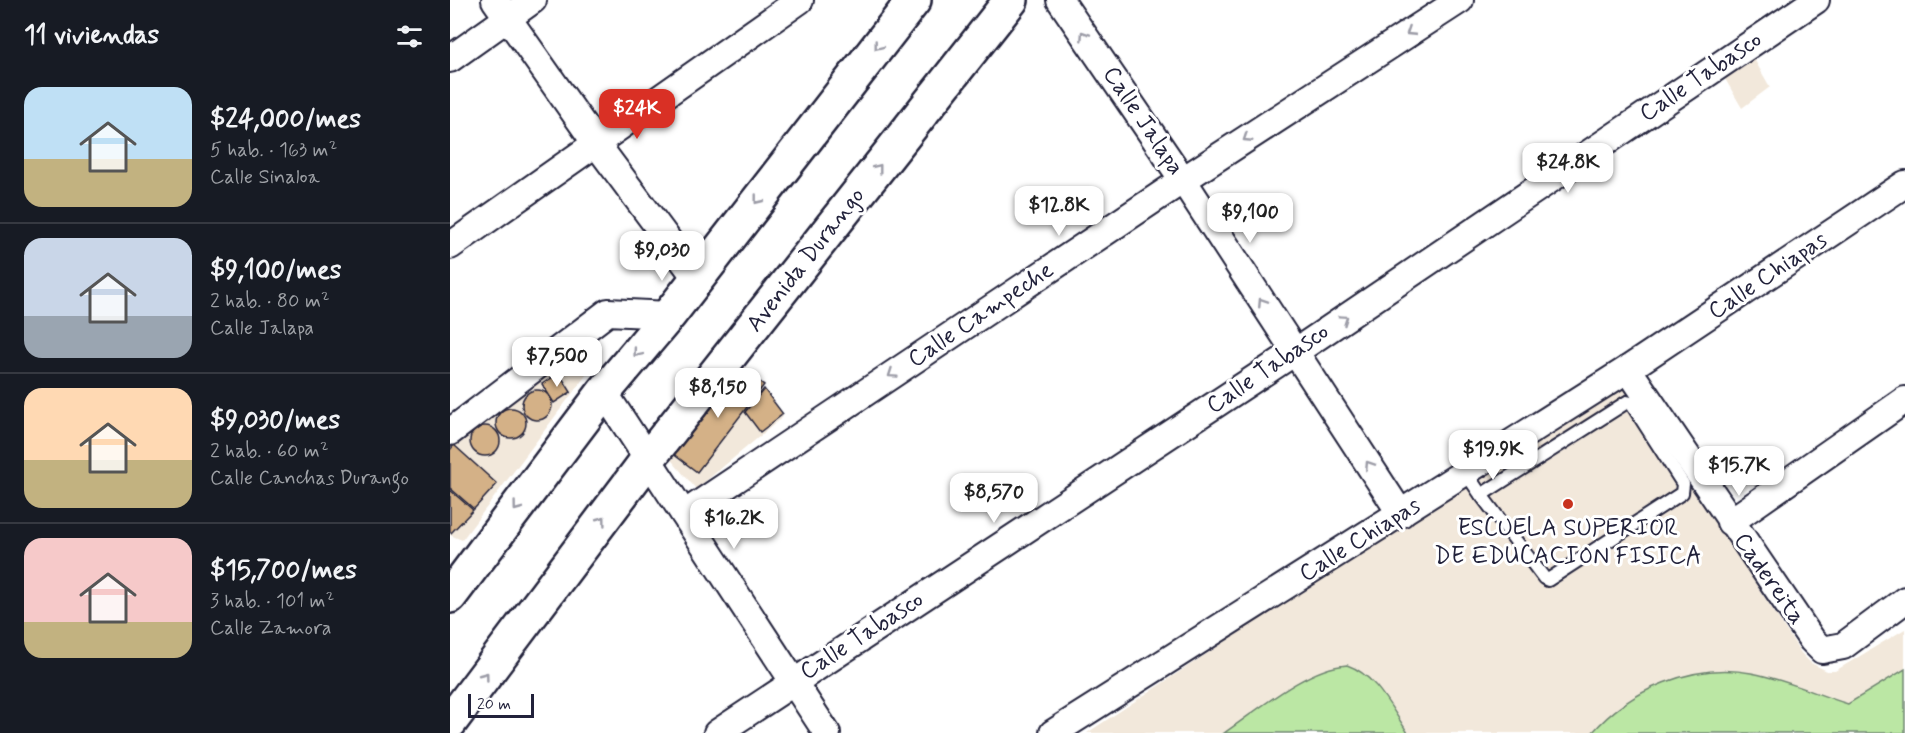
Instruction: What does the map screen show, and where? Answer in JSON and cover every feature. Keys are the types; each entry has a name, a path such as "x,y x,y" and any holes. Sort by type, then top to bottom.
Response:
{"main road":[{"path":"452,589 604,392 669,315 914,0"},
{"name":"Avenida Durango","path":"450,722 648,459 1011,0"}],"street":[{"path":"450,59 501,9 533,0"},
{"path":"450,246 800,0"},
{"name":"Calle Jalapa","path":"1060,0 1183,180 1401,514"},
{"name":"Calle Campeche","path":"684,514 1183,180 1460,0"},
{"name":"Calle Tabasco","path":"717,733 1295,352 1816,0"},
{"path":"501,9 595,142 697,279"},
{"name":"Calle Chiapas","path":"1053,733 1628,369 1905,184"},
{"path":"450,432 608,312 669,315"},
{"name":"Cadereita","path":"1628,369 1730,522 1812,640 1822,650 1843,646 1905,600"},
{"path":"604,392 826,733"},
{"path":"1730,522 1905,400"}],"lane":[{"path":"1466,473 1481,495 1544,578 1548,580 1682,493 1684,489 1631,404 1627,402 1481,495"}],"shaded area":[{"path":"1750,52 1770,87 1742,108 1721,72"},
{"path":"583,342 599,358 462,540 450,535 450,443"},
{"path":"738,358 783,417 696,489 667,455"},
{"name":"ESCUELA SUPERIOR DE EDUCACION FISICA","path":"1622,379 1801,653 1811,663 1827,671 1835,671 1905,629 1905,733 1087,733"}],"green space":[{"path":"1347,665 1375,684 1408,733 1224,733 1299,682 1331,668"},
{"path":"1905,669 1905,733 1592,733 1624,704 1644,692 1685,676 1729,671 1751,673 1848,704"}],"building":[{"path":"738,366 764,385 697,472 672,453"},
{"path":"559,373 571,392 554,403 542,384"},
{"path":"764,389 783,414 760,432 745,412"},
{"path":"537,390 548,394 552,405 548,416 537,420 526,416 522,405 526,394"},
{"path":"511,408 522,412 526,423 522,434 511,438 500,434 496,423 500,412"},
{"path":"485,426 496,430 500,441 496,452 485,456 474,452 470,441 474,430"},
{"path":"454,445 497,484 474,509 450,488 450,450"},
{"path":"450,490 473,510 451,533 450,532"}],"place":[{"name":"ESCUELA SUPERIOR DE EDUCACION FISICA","path":"1568,504"}]}
